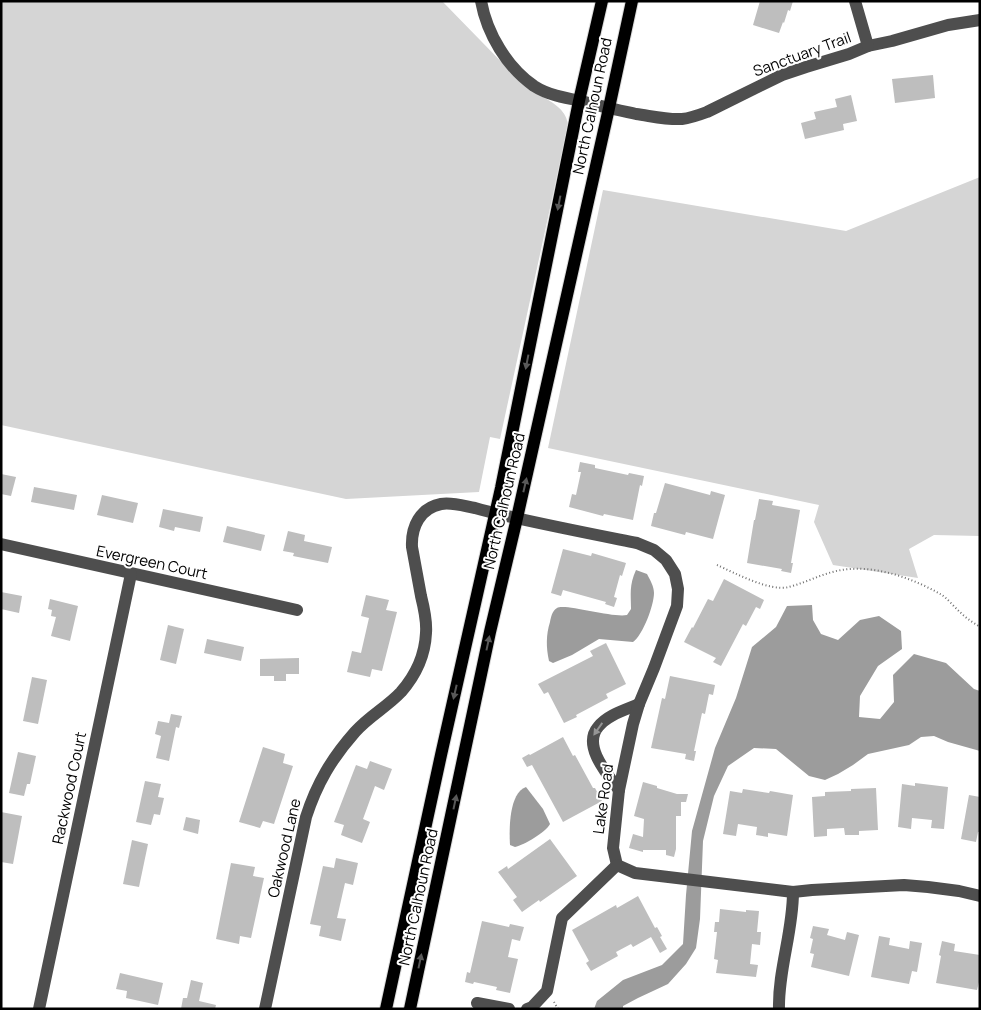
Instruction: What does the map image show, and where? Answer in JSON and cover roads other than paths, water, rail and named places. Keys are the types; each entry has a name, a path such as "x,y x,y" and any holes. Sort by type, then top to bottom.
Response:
{"main road":[{"name":"North Calhoun Road","path":"386,1009 441,755 502,488 579,101 602,1"},
{"name":"North Calhoun Road","path":"410,1009 490,632 632,1"},
{"path":"441,755 464,759"}],"street":[{"name":"Sanctuary Trail","path":"481,1 485,17 499,48 518,73 535,87 555,95 609,108 681,119 708,112 782,76 868,46 892,42 948,26 980,20"},
{"path":"854,1 868,46"},
{"name":"Oakwood Lane","path":"265,1009 306,817 319,783 328,765 356,731 368,718 400,692 410,679 422,654 426,634 426,620 412,547 415,523 428,509 443,504 458,504 495,513"},
{"name":"Lake Road","path":"495,513 637,543 654,550 666,560 675,574 678,589 677,606 639,704 619,790 613,848 617,865"},
{"name":"Evergreen Court","path":"1,544 297,610"},
{"name":"Rackwood Court","path":"39,1009 131,574"},
{"path":"619,790 597,760 593,736 597,728 604,721 639,704"},
{"path":"527,1009 532,1007 546,991 562,918 617,865 635,874 793,892 904,885 958,891 980,896"},
{"path":"779,1009 792,914 793,892"},
{"path":"477,1003 509,1009"}]}
